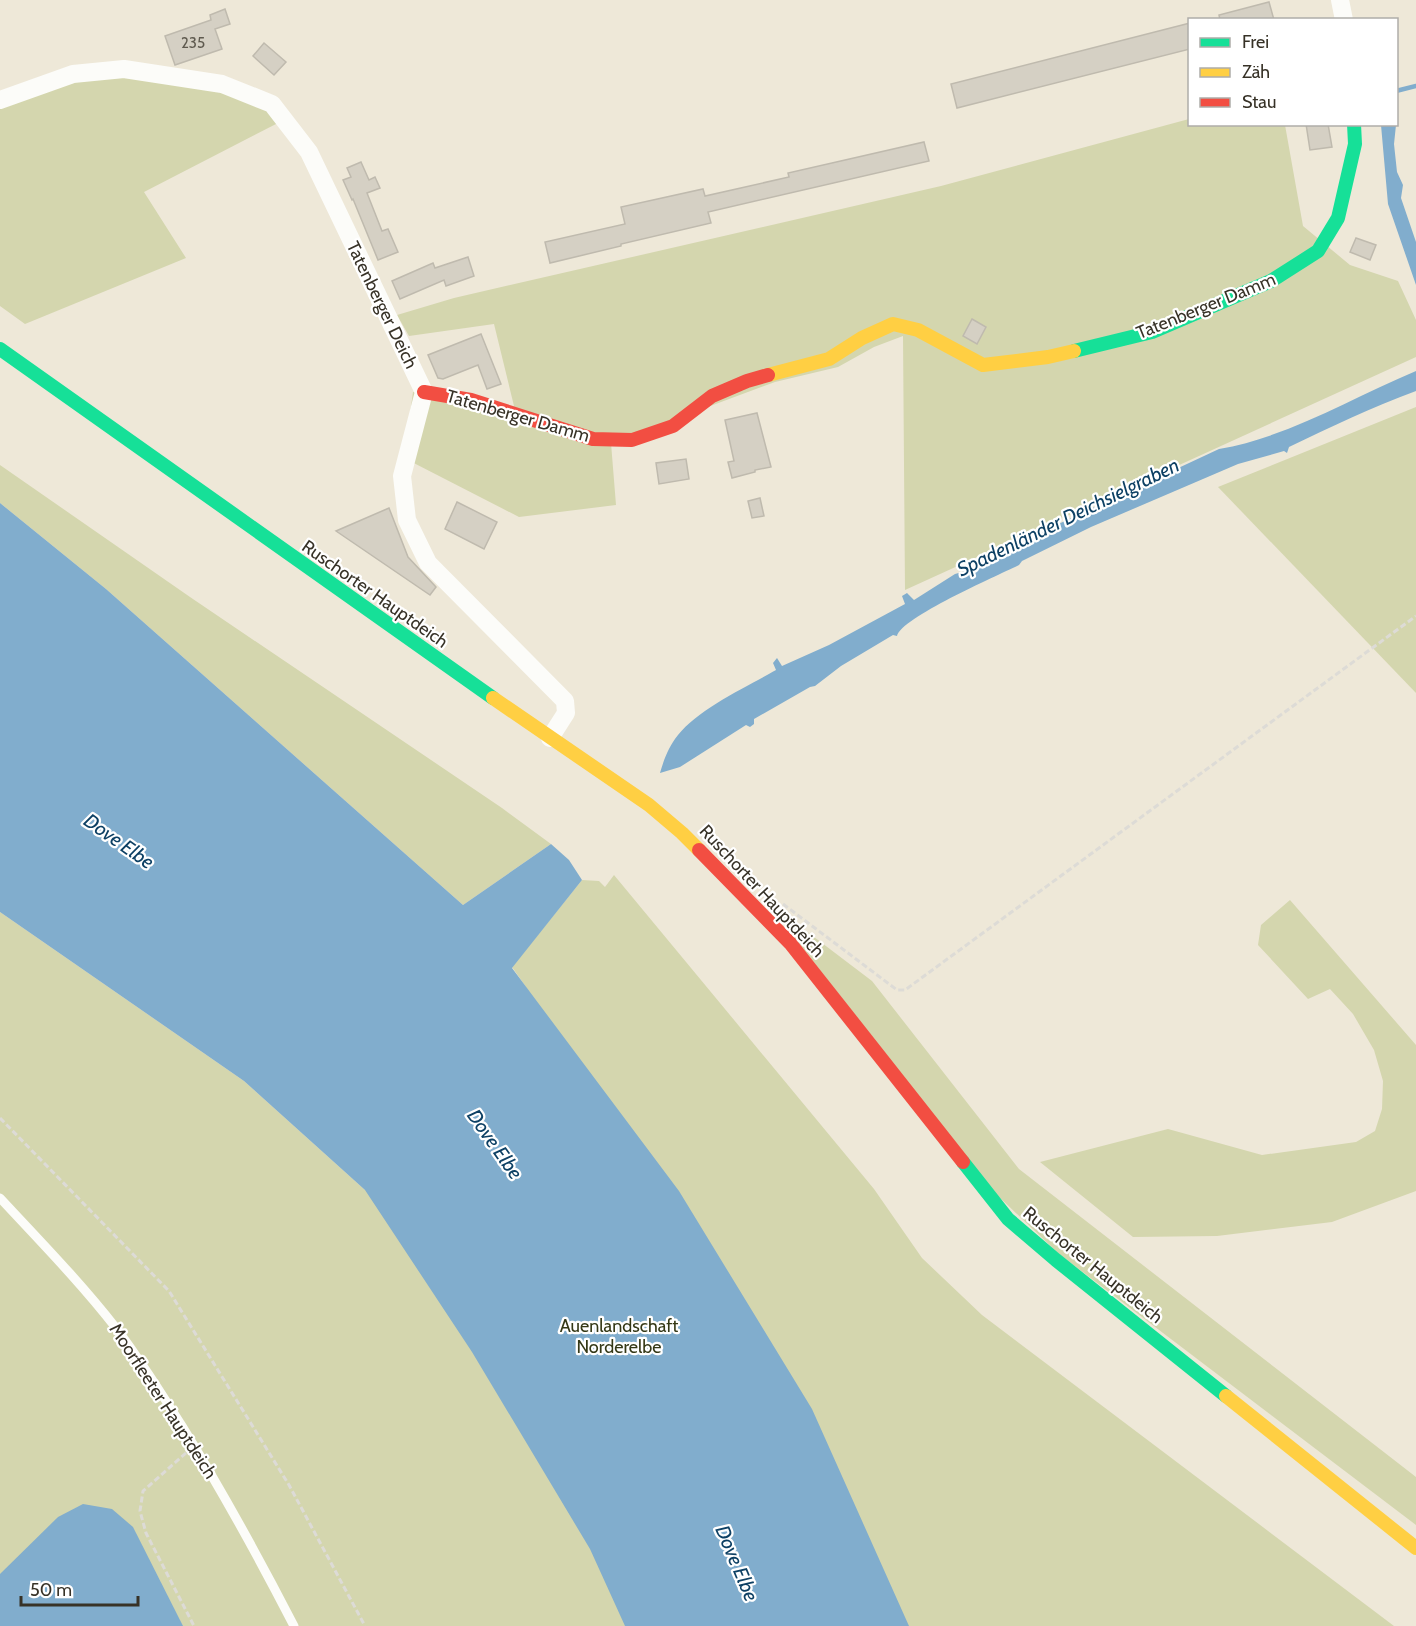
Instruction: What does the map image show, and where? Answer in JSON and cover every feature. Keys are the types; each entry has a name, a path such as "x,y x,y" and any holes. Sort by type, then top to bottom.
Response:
{"street":[{"path":"1341,0 1344,18"},
{"name":"Tatenberger Deich","path":"0,100 73,75 124,69 222,84 272,104 309,152 424,392 402,476 407,520 428,563 565,701 566,713 550,738"},
{"name":"Tatenberger Damm","path":"424,392 471,400 593,439 632,440 673,426 712,396 747,381 829,360 862,338 893,324 918,330 983,365 1048,357 1152,332 1271,281 1318,252 1338,218 1355,144 1354,126"},
{"name":"Ruschorter Hauptdeich","path":"0,349 346,596 649,805 682,833 790,943 1008,1219 1416,1548"}],"lane":[{"name":"Moorfleeter Hauptdeich","path":"0,1198 77,1280 136,1354 226,1499 294,1626"}],"path":[{"path":"781,902 897,990 905,990 1416,616"},
{"path":"0,1118 169,1291 289,1485 365,1626"},
{"path":"194,1626 146,1533 140,1511 143,1491 186,1453 195,1448"}],"green space":[{"path":"126,77 219,91 272,111 278,123 144,192 186,258 25,324 0,306 0,107 76,82"},
{"path":"1188,119 1188,126 1285,126 1303,226 1350,265 1398,281 1416,320 1416,357 905,590 903,336 874,347 838,367 775,382 611,443 616,505 519,517 404,458 413,392 514,406 494,324 409,336 397,315 454,298 941,186"},
{"path":"1416,407 1416,693 1218,487"},
{"path":"0,465 502,808 551,844 463,905 106,589 0,503"},
{"name":"Auenlandschaft Norderelbe","path":"614,875 874,1189 922,1258 982,1315 1394,1626 0,1626 0,912 244,1081 365,1190 526,987 512,967 582,880 599,881 605,887"},
{"path":"764,899 872,981 1019,1169 1416,1477 1416,1525 1059,1254 996,1194"},
{"path":"1290,900 1416,1045 1416,1191 1332,1222 1217,1236 1133,1237 1040,1162 1168,1129 1262,1155 1356,1142 1375,1131 1382,1109 1383,1081 1374,1050 1353,1014 1330,989 1308,999 1258,945 1261,925"}],"water":[{"path":"1381,126 1396,126 1394,144 1397,172 1403,185 1401,198 1416,242 1416,285 1388,204"},
{"path":"1416,371 1416,391 1368,410 1289,447 1287,453 1284,451 1238,464 1091,527 932,608 915,618 897,636 893,635 841,666 815,686 754,719 754,724 750,727 746,725 680,767 660,773 672,744 687,725 724,699 776,670 773,663 777,658 782,666 829,645 905,604 902,596 907,593 914,600 955,574 969,570 972,565 976,569 1052,527 1219,449 1270,436"},
{"name":"Dove Elbe","path":"0,503 106,589 463,905 551,844 569,860 582,880 512,968 679,1191 812,1409 909,1626 625,1626 590,1549 472,1352 365,1190 244,1081 0,912"},
{"path":"83,1504 112,1509 133,1527 183,1626 0,1626 0,1574 58,1517"}],"building":[{"path":"1269,2 1273,18 1220,18 1219,15"},
{"path":"225,9 230,24 215,29 222,49 175,65 165,36 211,20 210,15"},
{"path":"1188,24 1188,50 957,108 951,84"},
{"path":"264,43 286,62 274,75 253,56"},
{"path":"1306,126 1328,126 1332,147 1310,150"},
{"path":"924,142 929,161 708,212 711,223 550,263 545,242 625,224 621,207 703,189 705,196 789,177 788,173"},
{"path":"361,162 369,180 375,177 380,188 367,193 382,231 388,229 398,252 378,260 343,180 351,177 347,168"},
{"path":"1356,238 1376,245 1370,260 1350,252"},
{"path":"468,257 474,276 446,286 444,280 400,299 392,281 433,263 435,268"},
{"path":"972,319 986,327 977,344 963,336"},
{"path":"481,334 501,384 487,389 478,365 443,379 438,378 428,355"},
{"path":"757,413 771,467 732,478 728,462 734,461 725,420"},
{"path":"686,459 689,479 659,484 656,463"},
{"path":"760,498 764,516 752,518 748,501"},
{"path":"457,502 497,522 484,549 445,529"},
{"path":"389,508 408,557 436,587 430,595 336,531"}],"waterway":[{"path":"1398,90 1416,86"}],"traffic: fast":[{"path":"1074,351 1152,332 1271,281 1318,251 1338,218 1355,144 1354,126"},
{"path":"0,349 493,698"},
{"path":"963,1162 1008,1219 1226,1396"}],"traffic: slow":[{"path":"768,375 829,359 862,338 893,324 918,330 983,365 1048,357 1074,351"},
{"path":"493,698 649,805 699,850"},
{"path":"1226,1396 1416,1548"}],"traffic: jam":[{"path":"424,392 471,400 593,439 632,440 673,426 712,396 768,375"},
{"path":"699,850 790,943 963,1162"}],"water label":[{"name":"Spadenländer Deichsielgraben","path":"1068,517"}]}
